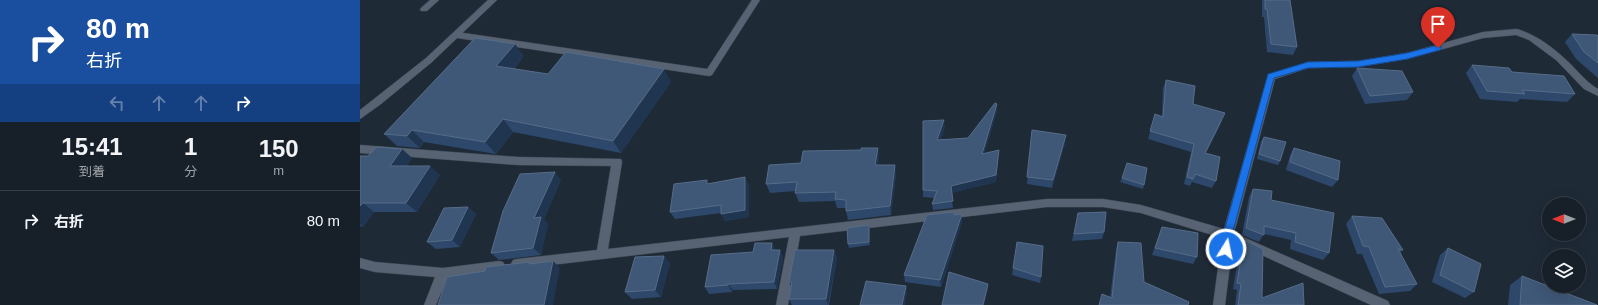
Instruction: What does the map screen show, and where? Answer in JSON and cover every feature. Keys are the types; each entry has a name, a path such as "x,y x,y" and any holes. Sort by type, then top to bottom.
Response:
{"street":[{"path":"424,9 434,0"},
{"path":"360,115 386,96 457,35 493,0"},
{"path":"457,35 709,73 756,0"},
{"path":"1218,305 1228,235 1271,77 1308,65 1358,64 1407,56 1483,35 1517,32 1532,38 1553,54 1587,87 1598,93"},
{"path":"360,149 518,161 617,162 602,254"},
{"path":"360,263 375,267 443,273 1047,203 1102,203 1141,209 1228,235 1384,305"},
{"path":"782,305 796,232"},
{"path":"430,305 443,273"}],"building":[{"path":"1265,0 1290,0 1297,47 1271,44 1267,9 1265,9"},
{"path":"1572,34 1598,36 1598,63 1584,52"},
{"path":"475,38 515,44 496,66 548,74 566,52 664,69 613,141 503,119 485,142 412,130 407,136 384,134"},
{"path":"1472,65 1509,68 1512,72 1564,76 1575,94 1522,90 1525,94 1487,91"},
{"path":"1357,68 1402,71 1413,92 1370,96"},
{"path":"1166,80 1195,86 1193,104 1225,113 1205,153 1220,157 1216,181 1195,174 1193,179 1187,177 1194,144 1150,131 1155,114 1163,117"},
{"path":"995,103 997,104 982,154 999,150 996,175 951,186 953,201 932,204 937,191 923,190 923,121 944,120 937,140 968,138"},
{"path":"1032,130 1066,135 1053,180 1027,177"},
{"path":"1264,137 1286,142 1280,161 1259,154"},
{"path":"377,147 402,149 390,166 430,166 406,203 363,203 360,206 360,156 368,156"},
{"path":"861,148 878,148 875,165 895,165 890,206 846,211 846,200 835,199 836,192 795,193 797,182 766,184 769,165 801,163 803,151 861,150"},
{"path":"1294,148 1340,161 1338,180 1290,162"},
{"path":"1127,163 1147,168 1144,185 1122,178"},
{"path":"555,172 534,218 541,217 533,248 491,253 503,211 520,174"},
{"path":"745,177 745,210 721,214 721,205 670,212 674,184 707,180 707,184"},
{"path":"1253,189 1272,191 1271,200 1334,213 1329,253 1295,242 1296,233 1264,226 1264,235 1246,228"},
{"path":"468,207 452,240 427,242 444,208"},
{"path":"954,212 954,215 962,214 940,280 904,275 927,215"},
{"path":"1106,212 1104,232 1074,234 1078,213"},
{"path":"1352,216 1382,218 1403,250 1398,249 1417,284 1385,287 1369,247 1363,246"},
{"path":"869,225 869,242 848,244 847,228"},
{"path":"1162,227 1198,233 1197,257 1155,248"},
{"path":"1244,240 1263,249 1262,298 1303,283 1304,305 1238,305 1241,284 1237,283"},
{"path":"1017,242 1043,246 1041,277 1013,268"},
{"path":"1118,242 1141,243 1144,282 1189,302 1188,305 1099,305 1102,294 1112,298"},
{"path":"755,243 772,243 771,250 780,250 774,282 728,284 705,287 711,255 753,252"},
{"path":"1448,248 1481,264 1474,292 1440,275"},
{"path":"795,250 834,250 826,299 789,299 792,282 789,282"},
{"path":"664,256 655,290 625,292 635,257"},
{"path":"553,261 544,305 438,305 447,277 485,271 486,267"},
{"path":"949,272 988,284 983,305 942,305"},
{"path":"1522,276 1542,284 1542,293 1566,293 1597,305 1520,305"},
{"path":"866,281 906,286 902,305 860,305"}],"route":[{"path":"1226,249 1228,235 1271,77 1308,65 1358,64 1407,56 1438,48"}]}
